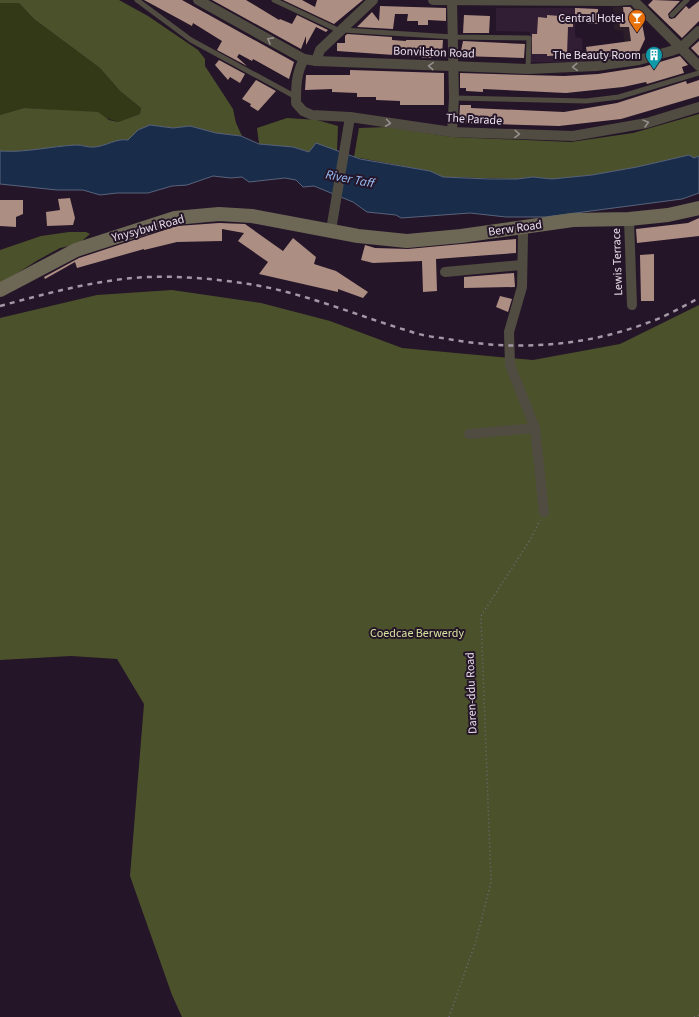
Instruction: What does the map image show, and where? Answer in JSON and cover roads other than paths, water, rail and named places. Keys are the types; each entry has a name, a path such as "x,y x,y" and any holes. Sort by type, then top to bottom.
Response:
{"main road":[{"name":"Berw Road","path":"332,226 378,239 406,241 573,220 629,219 668,215 699,208"},
{"name":"Ynysybwl Road","path":"0,290 76,250 175,218 219,214 252,216 332,226"}],"street":[{"name":"Bonvilston Road","path":"198,0 304,59 316,61 528,69 618,64 640,60 682,47"},
{"path":"316,61 320,50 373,0"},
{"path":"433,0 636,1 663,24 699,66"},
{"path":"452,0 452,66 454,98 452,132"},
{"path":"682,47 699,30"},
{"path":"296,98 298,71 304,59"},
{"name":"The Parade","path":"296,98 296,103 303,111 312,115 350,117 452,132 581,135 647,123 699,107"},
{"path":"332,226 350,117"},
{"name":"Lewis Terrace","path":"629,219 632,305"},
{"path":"520,227 523,235 521,265 522,287 509,332 510,365 535,428 544,512"},
{"path":"445,272 521,265"},
{"path":"469,434 535,428"}],"lane":[{"path":"137,0 191,40 296,98"},
{"path":"274,0 342,30 453,38 529,38 528,69"},
{"path":"672,14 687,0"},
{"path":"454,98 586,101 619,97 699,73"}],"water":[{"name":"River Taff","path":"150,125 173,128 190,126 216,133 241,136 259,144 293,147 309,152 316,143 360,159 430,171 443,177 517,179 533,177 552,179 592,175 637,167 689,155 694,158 699,156 699,193 682,199 545,217 506,217 470,213 401,218 396,215 367,212 353,202 314,186 303,187 296,180 285,178 249,182 242,177 231,178 213,176 187,185 172,186 148,193 117,193 100,195 83,190 57,190 0,184 0,151 19,151 77,145 90,147 99,146 120,140 128,140 138,130"}],"railway":[{"path":"0,306 46,294 107,281 154,277 202,278 249,284 290,293 331,305 392,326 425,335 473,343 523,346 573,342 623,331 660,318 699,298"}],"place":[{"name":"Central Hotel","path":"637,33"},
{"name":"The Beauty Room","path":"654,70"}],"park label":[{"name":"Coedcae Berwerdy","path":"417,633"}]}
